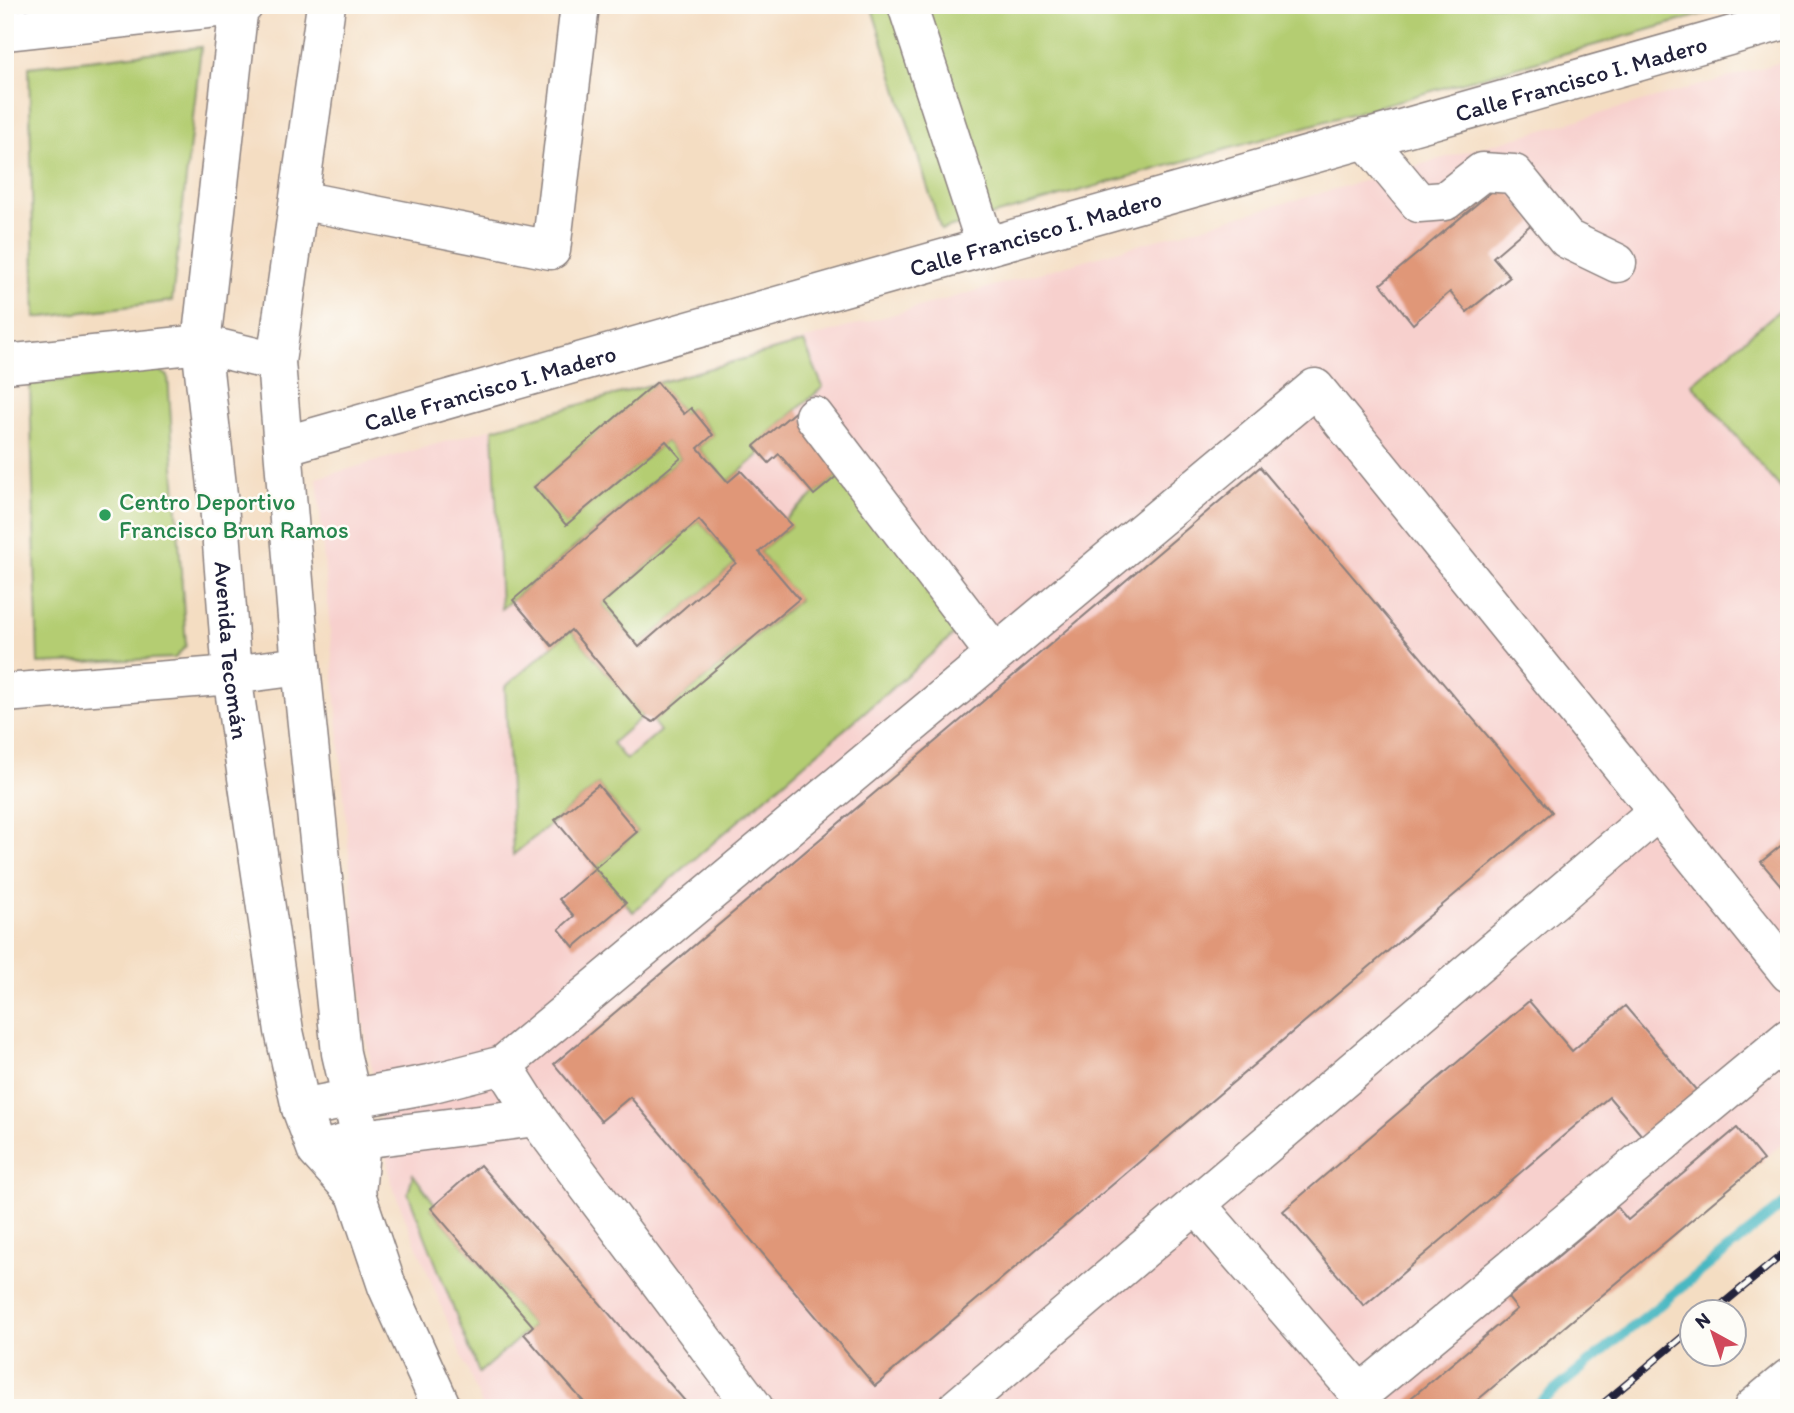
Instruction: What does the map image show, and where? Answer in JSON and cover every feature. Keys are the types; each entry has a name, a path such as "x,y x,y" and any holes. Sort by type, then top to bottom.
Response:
{"street":[{"name":"Avenida Tecomán","path":"326,5 276,362 301,666 341,1053 361,1139 356,1194"},
{"path":"299,200 551,250 580,5"},
{"path":"907,5 986,246"},
{"name":"Avenida Tecomán","path":"240,6 201,344 219,504 232,676 284,1031 301,1108 317,1151 356,1194 387,1286 443,1408"},
{"path":"22,22 240,6"},
{"name":"Calle Francisco I. Madero","path":"283,446 1789,19"},
{"path":"1365,138 1419,202 1445,201 1482,172 1514,174 1567,239 1617,263"},
{"path":"5,364 201,344 276,362"},
{"path":"301,1108 429,1084 503,1065 1315,388 1789,973"},
{"path":"814,416 995,654"},
{"path":"5,693 232,676 301,666"},
{"path":"957,1408 1658,811"},
{"path":"1196,1204 1360,1394 1789,1038"},
{"path":"503,1065 536,1117 754,1408"},
{"path":"317,1151 361,1139 536,1117"},
{"path":"1753,1408 1789,1378"}],"shaded area":[{"path":"1789,60 1789,1138 1468,1408 483,1408 391,1183 363,1020 317,478"}],"green space":[{"path":"871,5 1736,5 941,230"},
{"path":"201,47 172,301 35,318 29,67"},
{"path":"1789,302 1789,498 1692,384"},
{"path":"804,342 823,387 755,446 760,454 728,482 698,448 713,435 691,408 684,414 657,383"},
{"name":"Centro Deportivo Francisco Brun Ramos","path":"157,369 168,376 186,646 175,658 38,664 30,384"},
{"path":"657,383 534,487 566,524 666,441 681,458 501,609 493,429"},
{"path":"844,470 964,626 633,912 595,868 637,832 598,785 513,855 505,687 571,630 643,716 612,743 626,760 660,731 653,722 799,600 759,552 790,526 785,519"},
{"path":"699,520 736,563 639,647 602,604"},
{"path":"413,1174 435,1204 431,1208 533,1326 479,1373 408,1193"}],"building":[{"path":"1502,183 1534,222 1493,257 1510,277 1467,312 1450,292 1413,324 1381,284"},
{"path":"657,382 684,414 691,408 713,435 698,448 728,482 741,471 791,525 759,552 799,599 653,722 643,716 571,630 552,646 513,600 681,458 666,441 566,525 534,487","holes":["699,520 736,563 639,647 602,604"]},
{"path":"797,410 844,470 814,495 779,454 769,463 754,446"},
{"path":"1260,467 1552,812 875,1386 630,1097 601,1121 554,1064"},
{"path":"598,785 637,832 595,868 555,820"},
{"path":"1789,839 1789,895 1761,862"},
{"path":"595,868 626,903 574,947 559,929 574,916 559,899"},
{"path":"1529,1001 1572,1051 1625,1006 1697,1091 1643,1137 1609,1097 1364,1306 1283,1211"},
{"path":"1737,1128 1763,1160 1468,1408 1399,1408 1517,1309 1508,1298 1617,1207 1628,1220"},
{"path":"480,1165 691,1408 589,1408 524,1334 533,1326 431,1208"}],"waterway":[{"path":"1533,1408 1789,1200"}],"railway":[{"path":"1730,1298 1789,1249"},
{"path":"1598,1408 1678,1341"}],"place":[{"name":"Centro Deportivo Francisco Brun Ramos","path":"105,515"}]}
